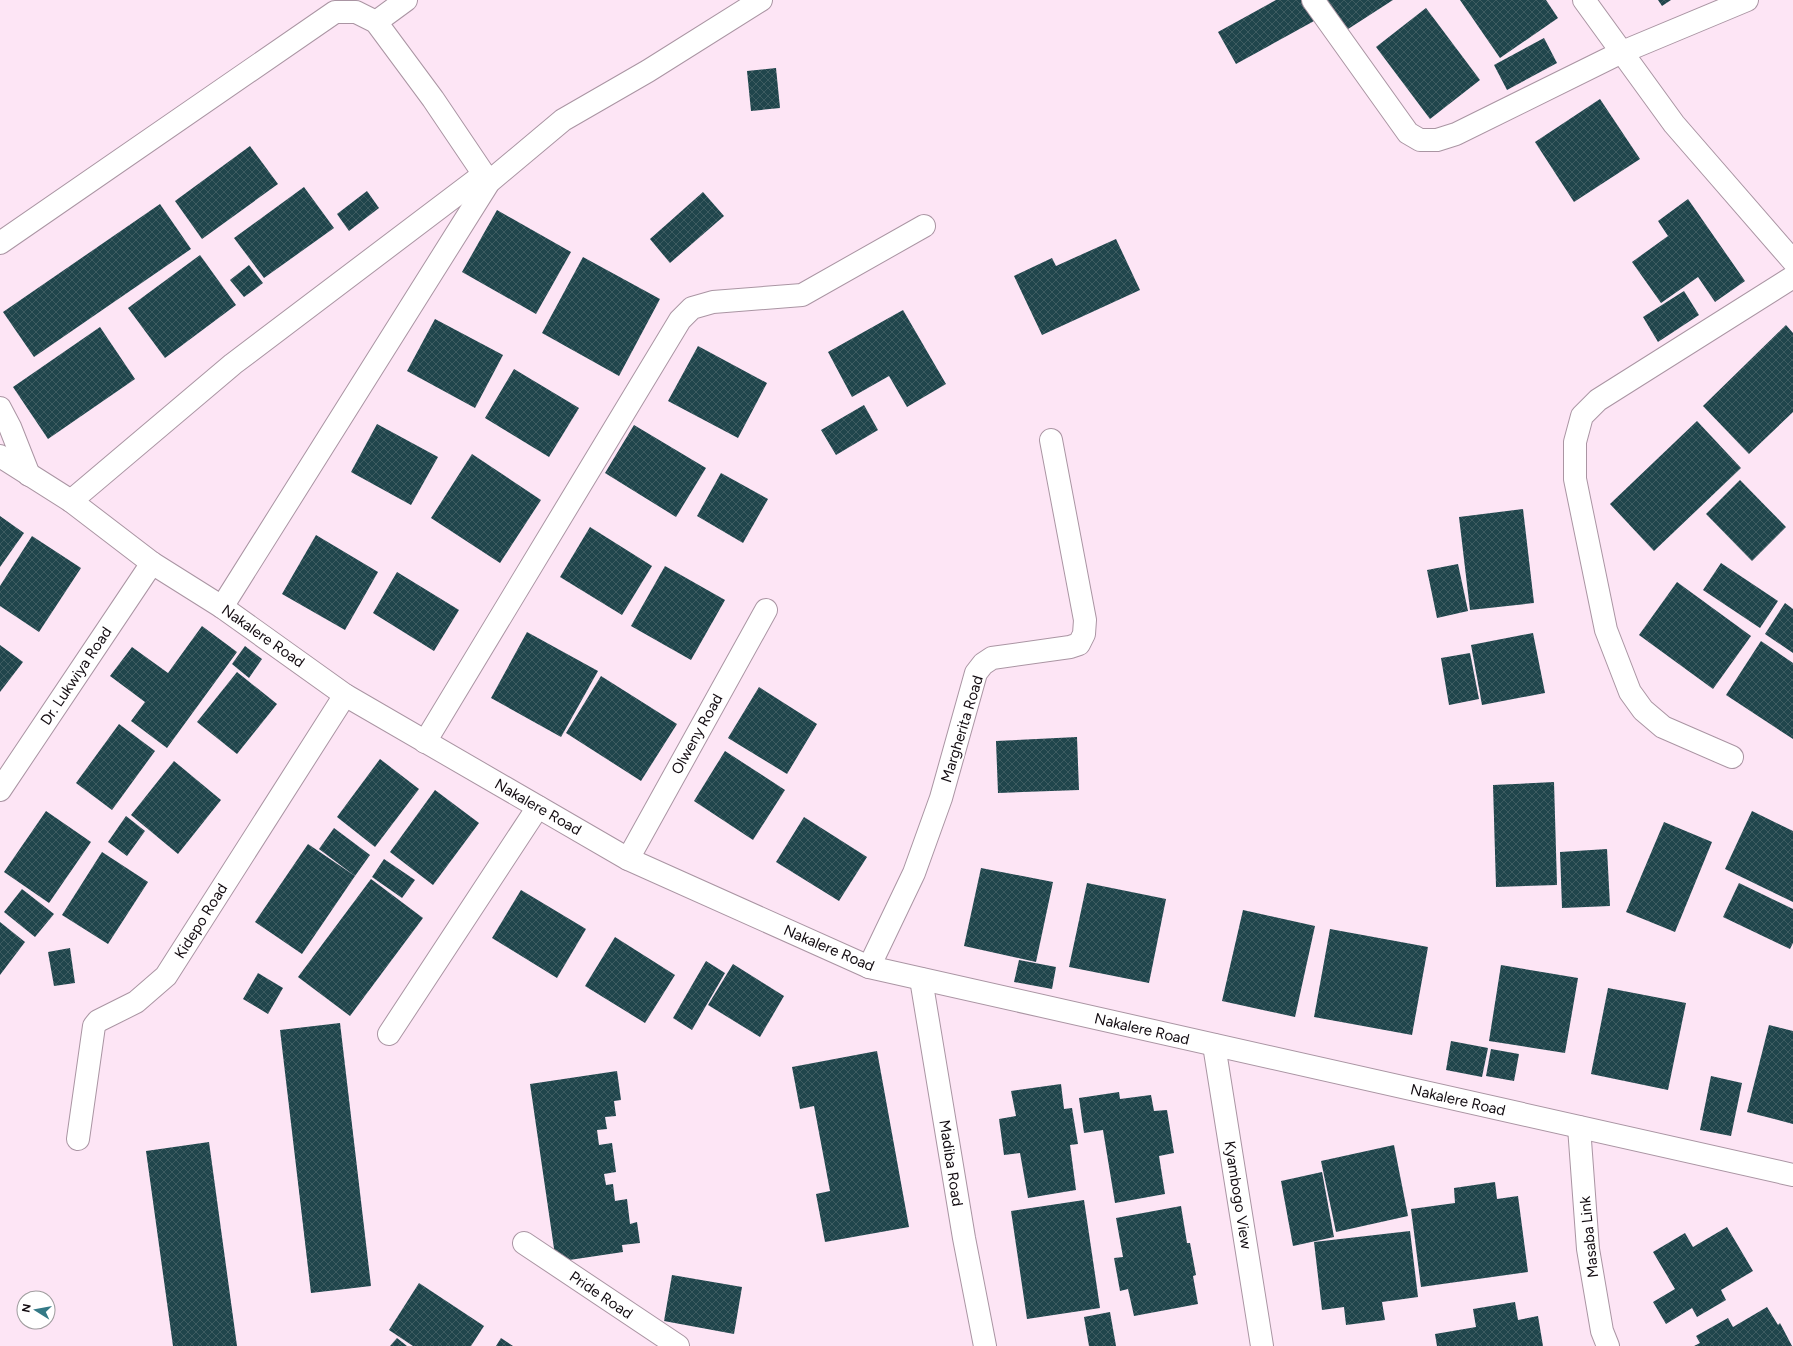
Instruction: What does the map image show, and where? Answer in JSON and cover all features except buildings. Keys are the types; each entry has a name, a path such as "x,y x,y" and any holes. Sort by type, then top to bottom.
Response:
{"street":[{"path":"376,22 406,0"},
{"path":"71,501 233,364 487,178 563,120 648,71 761,0"},
{"path":"1313,0 1408,133 1420,140 1438,140 1456,134 1620,53 1747,0"},
{"path":"1584,0 1620,53 1674,124 1793,261"},
{"path":"0,243 335,12 356,12 376,22 433,99 487,178"},
{"path":"222,607 487,178"},
{"path":"425,742 680,320 692,308 713,302 802,295 924,226"},
{"path":"1732,757 1663,727 1643,710 1630,692 1606,630 1575,479 1575,442 1582,416 1598,400 1793,277"},
{"path":"0,408 10,427 29,475"},
{"name":"Margherita Road","path":"869,967 914,873 941,798 976,673 983,664 992,658 1070,647 1079,644 1084,634 1085,620 1051,440"},
{"name":"Nakalere Road","path":"0,456 71,501 152,563 222,607 345,694 425,742 628,859 869,967 1793,1175"},
{"name":"Dr. Lukwiya Road","path":"0,790 152,563"},
{"name":"Olweny Road","path":"628,859 766,610"},
{"name":"Kidepo Road","path":"78,1139 94,1026 98,1021 136,1002 166,976 345,694"},
{"path":"389,1034 538,807"},
{"name":"Madiba Road","path":"921,979 964,1238 985,1346"},
{"name":"Kyambogo View","path":"1214,1045 1262,1346"},
{"name":"Masaba Link","path":"1579,1127 1588,1249 1602,1331 1608,1346"},
{"name":"Pride Road","path":"524,1243 678,1346"}]}
